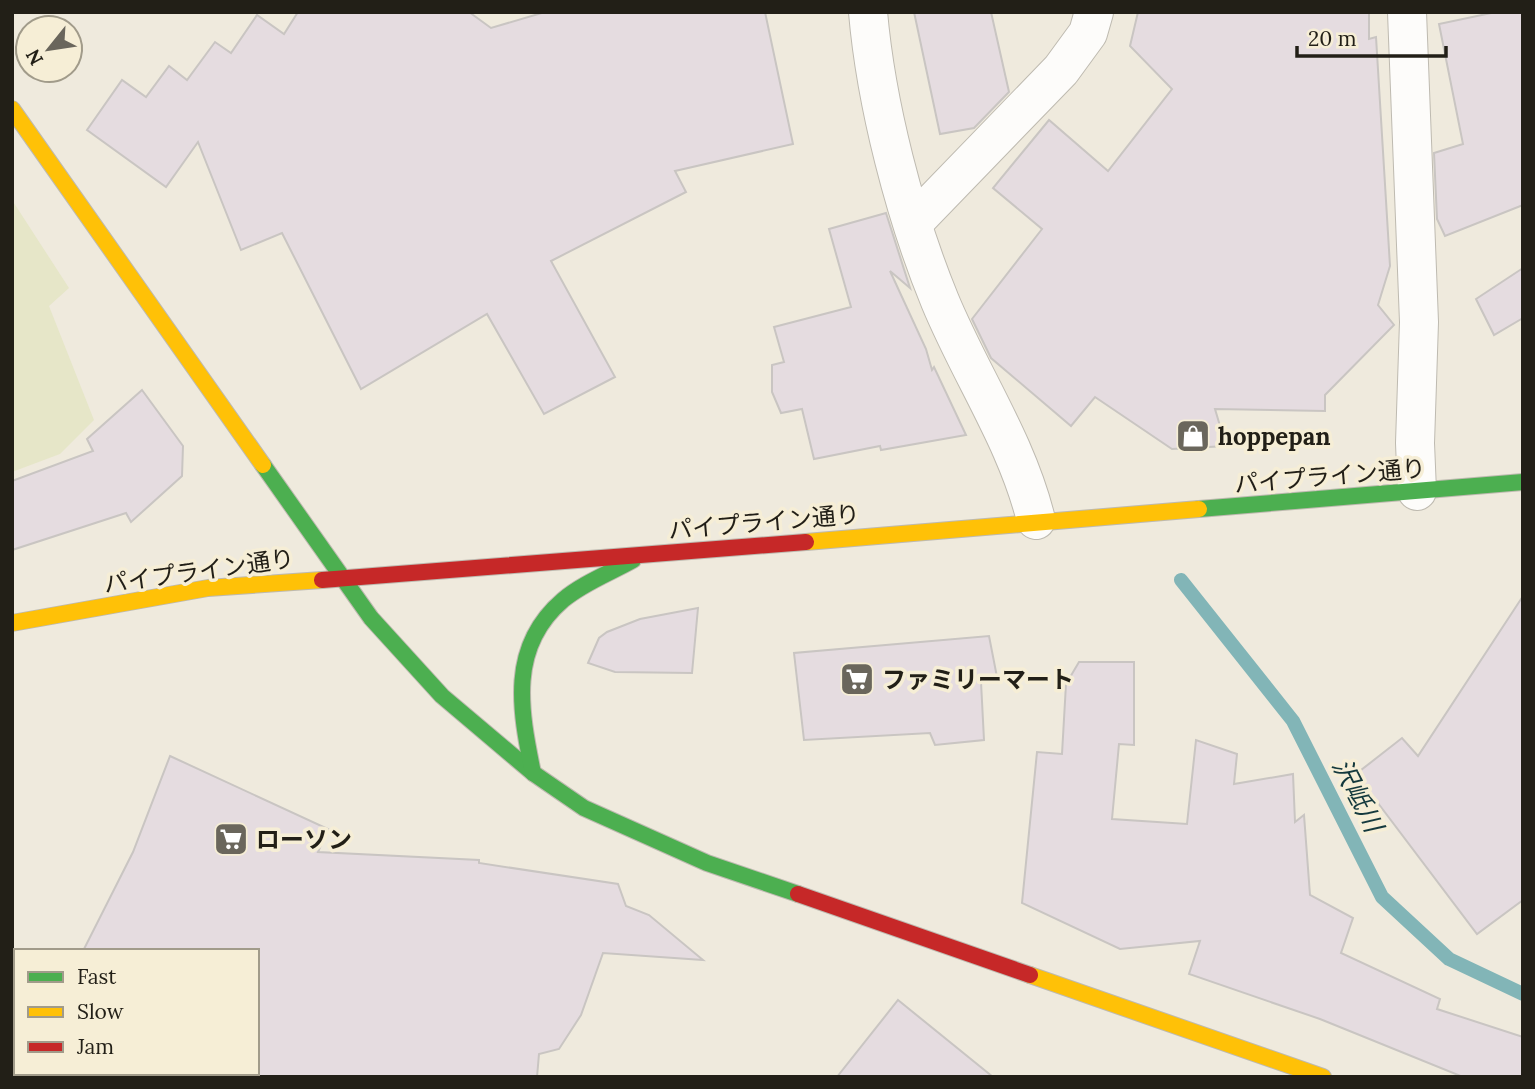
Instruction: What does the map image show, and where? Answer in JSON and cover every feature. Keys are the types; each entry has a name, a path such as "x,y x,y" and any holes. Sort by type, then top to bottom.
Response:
{"street":[{"path":"868,12 884,113 913,223 940,302 1026,477 1055,520"},
{"path":"913,223 1061,70 1088,33 1094,12"},
{"path":"1407,12 1419,323 1415,443 1417,491"},
{"path":"12,109 228,410 341,576 408,662 442,696 533,773 584,808 707,863 1322,1077"},
{"name":"パイプライン通り","path":"12,623 208,588 341,576 641,556 1523,482"},
{"path":"533,773 519,686 522,662 533,631 564,599 641,556"}],"green space":[{"path":"12,200 69,288 49,306 94,420 60,454 12,472"}],"building":[{"path":"298,12 469,12 491,28 545,12 765,12 793,144 675,171 686,192 551,261 615,377 544,414 487,314 361,389 282,233 241,250 198,142 166,187 87,130 122,80 146,97 169,66 187,80 215,42 231,53 257,15 284,34"},
{"path":"914,12 991,12 1009,92 974,128 940,134"},
{"path":"1138,12 1369,12 1369,39 1376,37 1390,266 1378,305 1394,325 1325,395 1325,411 1215,409 1226,446 1172,449 1095,397 1071,426 991,358 972,319 1042,229 993,188 1049,120 1108,171 1172,89 1130,46"},
{"path":"1496,12 1523,12 1523,205 1445,236 1437,219 1434,153 1463,144 1439,24"},
{"path":"886,213 910,288 890,271 926,349 932,370 934,367 966,435 881,450 880,446 814,459 802,409 781,413 772,392 772,365 784,362 774,327 851,307 829,229"},
{"path":"1523,268 1523,318 1494,335 1476,299"},
{"path":"142,390 183,446 182,476 131,522 126,513 12,550 12,481 93,451 87,439"},
{"path":"1523,596 1523,900 1477,934 1356,774 1402,738 1418,756"},
{"path":"698,608 692,673 615,672 588,663 599,638 607,632 640,619"},
{"path":"989,636 997,677 981,682 984,740 935,745 930,733 804,740 794,653"},
{"path":"1079,662 1134,662 1134,745 1119,744 1112,819 1187,824 1196,740 1237,754 1234,784 1293,774 1295,822 1304,815 1310,895 1353,918 1341,953 1440,999 1437,1009 1523,1037 1523,1077 1463,1077 1320,1019 1189,974 1200,941 1120,949 1022,903 1037,752 1062,754 1066,684"},
{"path":"170,756 328,829 318,852 479,860 479,863 618,884 626,906 649,915 703,960 603,953 581,1015 559,1049 539,1054 537,1077 257,1077 259,949 84,949 133,852"},
{"path":"898,1000 993,1077 837,1077"}],"waterway":[{"name":"沢岻川","path":"1181,580 1293,721 1382,897 1449,959 1523,994"}],"traffic: fast":[{"path":"263,465 371,618 442,696 533,773 584,808 707,863 798,894"},
{"path":"1199,509 1523,482"},
{"path":"533,773 522,703 526,659 533,638 545,618 563,600 588,583 633,560"}],"traffic: slow":[{"path":"12,109 263,465"},
{"path":"806,542 1199,509"},
{"path":"12,623 208,588 322,580"},
{"path":"1030,975 1323,1077"}],"traffic: jam":[{"path":"322,580 806,542"},
{"path":"798,894 1030,975"}],"place":[{"name":"hoppepan","path":"1193,436"},
{"name":"ファミリーマート","path":"857,679"},
{"name":"ローソン","path":"231,839"}]}
